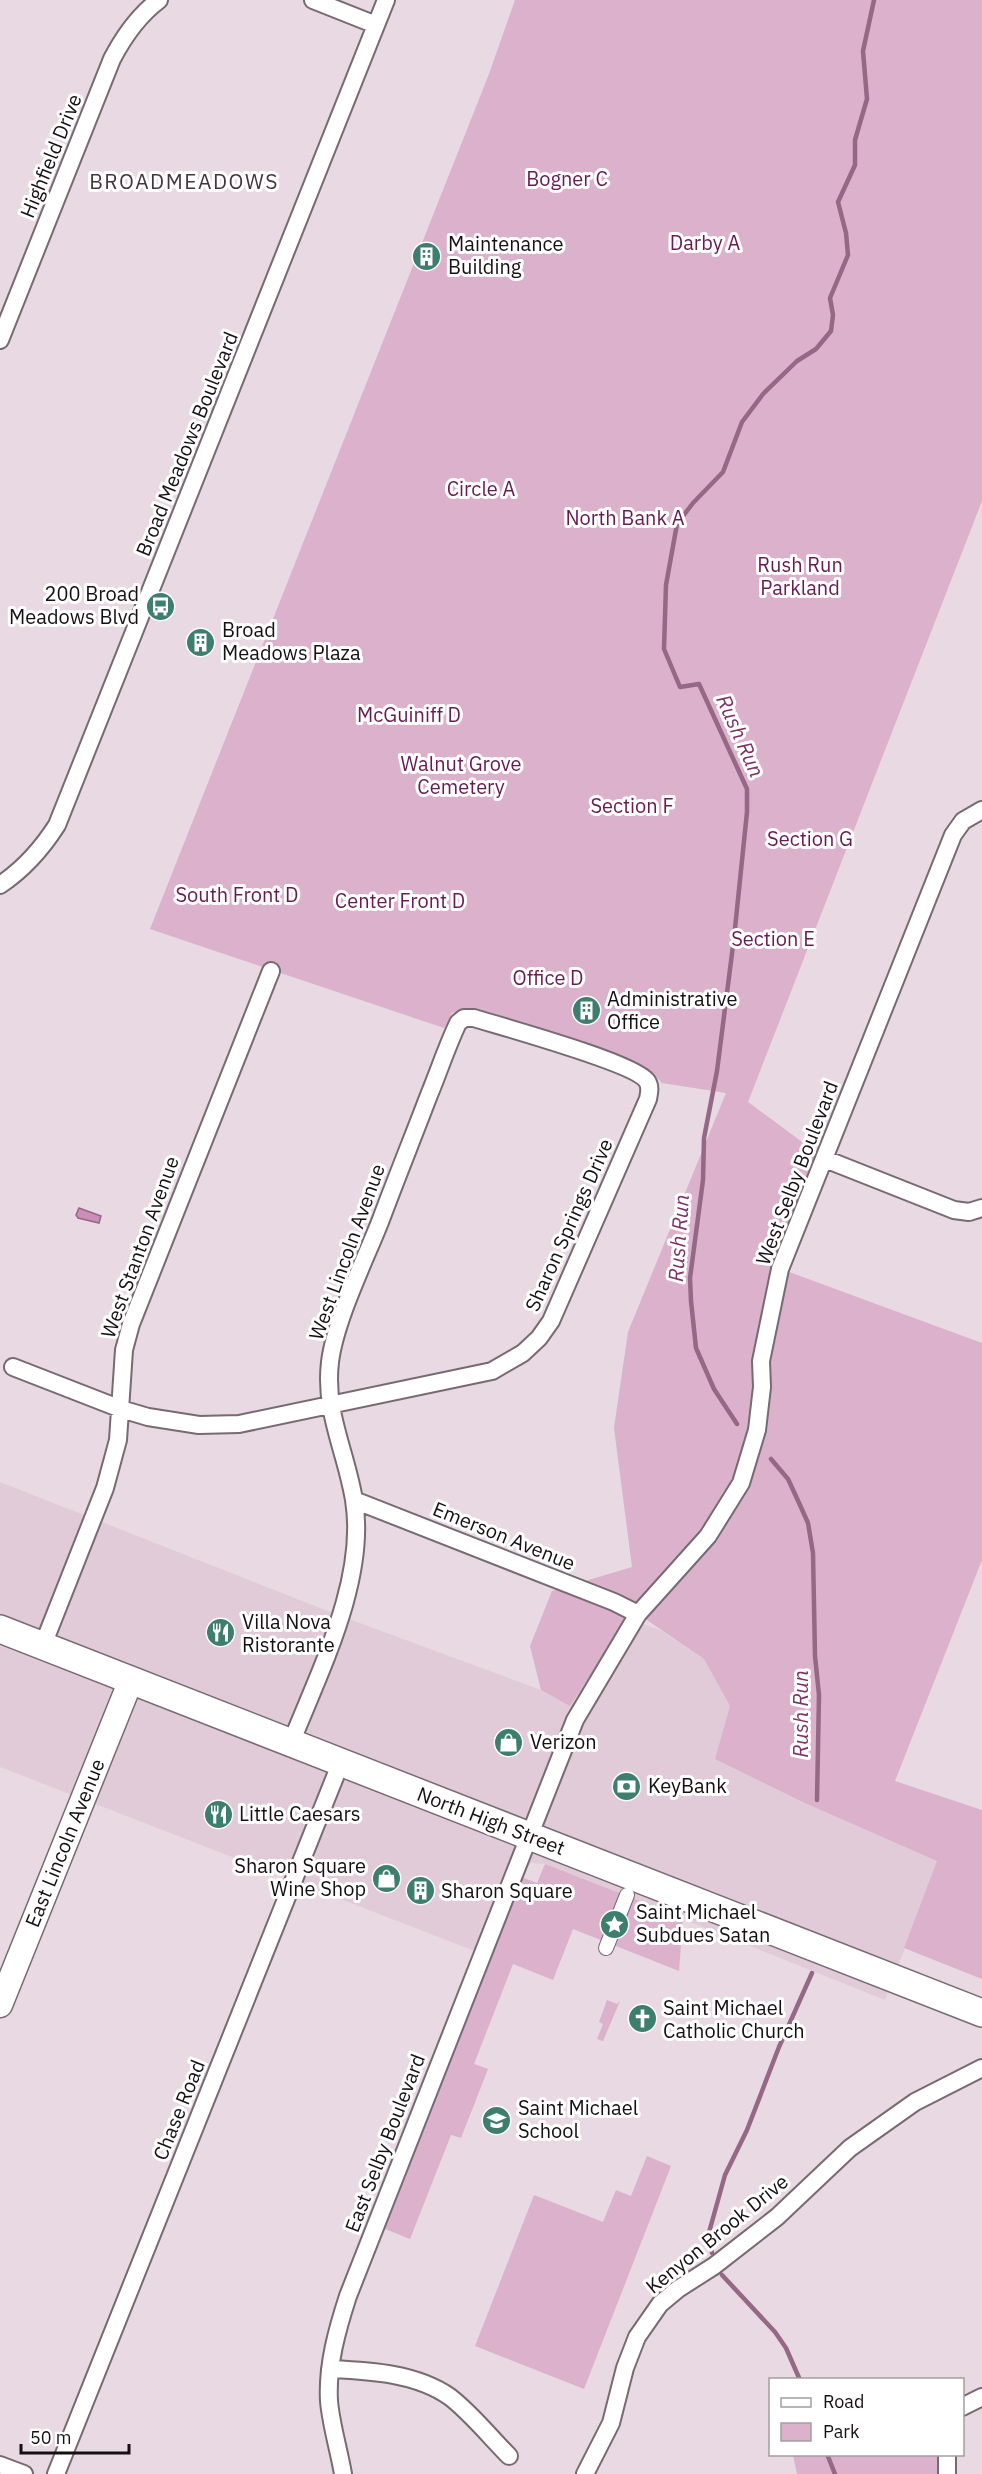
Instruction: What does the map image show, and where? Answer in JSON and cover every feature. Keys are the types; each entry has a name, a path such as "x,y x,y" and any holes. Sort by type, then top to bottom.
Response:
{"main road":[{"name":"North High Street","path":"0,1629 982,2013"},
{"name":"East Lincoln Avenue","path":"0,2006 130,1680"}],"street":[{"name":"Highfield Drive","path":"0,340 112,59 142,15 159,0"},
{"path":"313,0 376,25"},
{"name":"Broad Meadows Boulevard","path":"0,885 20,872 41,850 61,818 386,0"},
{"name":"West Selby Boulevard","path":"529,1836 576,1720 638,1614 708,1536 741,1483 757,1430 762,1387 761,1361 780,1269 954,835 963,821 980,811"},
{"name":"West Stanton Avenue","path":"42,1645 105,1488 118,1440 124,1350 130,1324 271,971"},
{"name":"West Lincoln Avenue","path":"291,1743 347,1596 352,1572 355,1534 354,1500 330,1406 328,1387 330,1359 338,1332 458,1023 464,1018 474,1018 624,1066 646,1080 650,1088"},
{"name":"Sharon Springs Drive","path":"330,1406 492,1371 514,1359 538,1338 551,1321 560,1302 648,1099 650,1088"},
{"path":"825,1159 954,1210 969,1212 982,1208"},
{"path":"13,1367 121,1409 148,1417 199,1425 238,1424 330,1406"},
{"name":"Emerson Avenue","path":"354,1500 603,1598 638,1614"},
{"name":"Chase Road","path":"56,2474 341,1762"},
{"name":"East Selby Boulevard","path":"344,2474 329,2402 330,2369 337,2332 348,2296 529,1836"},
{"path":"606,1948 627,1895"},
{"name":"Kenyon Brook Drive","path":"585,2474 611,2423 625,2368 637,2337 660,2304 777,2217 850,2148 915,2102 982,2068"},
{"path":"330,2369 408,2378 433,2387 451,2398 508,2456"},
{"path":"964,2406 982,2397"},
{"path":"947,2456 947,2474"},
{"path":"0,2465 24,2474"}],"shaded area":[{"path":"79,1208 101,1216 99,1223 78,1218 76,1215"},
{"path":"0,1482 338,1615 541,1690 570,1705 627,1618 660,1630 704,1659 730,1706 807,1804 938,1861 885,2000 545,1864 531,1863 521,1877 490,1957 0,1767"}],"green space":[{"path":"515,0 982,0 982,501 748,1102 825,1159 781,1269 982,1343 982,1560 895,1781 982,1810 982,1979 904,1948 937,1861 807,1804 715,1759 730,1706 704,1659 638,1614 637,1604 570,1706 541,1690 530,1646 552,1591 632,1567 614,1428 628,1332 726,1093 662,1083 650,1070 470,1010 452,1013 444,1028 150,929 489,74"},
{"path":"545,1864 683,1918 679,1971 573,1929 553,1980 513,1964 474,2064 488,2069 461,2138 451,2135 410,2239 383,2228 521,1877 537,1883"},
{"path":"607,2000 617,2004 620,2001 603,2041 597,2039 603,2024 599,2022"},
{"path":"647,2156 671,2166 584,2389 475,2346 534,2195 603,2222 616,2190 631,2196"},
{"path":"793,2456 942,2456 942,2474 797,2474"}],"waterway":[{"name":"Rush Run","path":"737,1424 714,1389 696,1348 690,1278 703,1180 704,1138 717,1071 734,938 747,812 747,789 699,684 680,687 664,649 666,585 677,524 693,503 723,472 742,422 763,394 797,361 816,349 831,331 833,315 830,298 848,255 846,233 838,202 855,165 855,140 867,99 863,51 874,0"},
{"name":"Rush Run","path":"771,1459 788,1479 800,1505 808,1523 813,1553 815,1656 819,1695 817,1800"},
{"name":"Rush Run","path":"712,2253 708,2236 725,2175 747,2130 779,2047 812,1973"},
{"name":"Rush Run","path":"722,2275 775,2332 786,2348 799,2378"},
{"name":"Rush Run","path":"828,2456 835,2474"}],"place":[{"name":"Maintenance Building","path":"427,256"},
{"name":"200 Broad Meadows Blvd","path":"160,606"},
{"name":"Broad Meadows Plaza","path":"201,642"},
{"name":"Administrative Office","path":"586,1010"},
{"name":"Villa Nova Ristorante","path":"221,1633"},
{"name":"Verizon","path":"509,1742"},
{"name":"KeyBank","path":"627,1786"},
{"name":"Little Caesars","path":"218,1814"},
{"name":"Sharon Square Wine Shop","path":"387,1878"},
{"name":"Sharon Square","path":"420,1891"},
{"name":"Saint Michael Subdues Satan","path":"615,1924"},
{"name":"Saint Michael Catholic Church","path":"642,2019"},
{"name":"Saint Michael School","path":"497,2120"}],"district":[{"name":"BROADMEADOWS","path":"184,182"}],"park label":[{"name":"Bogner C","path":"567,179"},
{"name":"Darby A","path":"705,243"},
{"name":"Circle A","path":"481,489"},
{"name":"North Bank A","path":"625,518"},
{"name":"Rush Run Parkland","path":"800,576"},
{"name":"McGuiniff D","path":"409,715"},
{"name":"Walnut Grove Cemetery","path":"461,776"},
{"name":"Section F","path":"632,806"},
{"name":"Section G","path":"810,839"},
{"name":"South Front D","path":"237,895"},
{"name":"Center Front D","path":"400,901"},
{"name":"Section E","path":"773,939"},
{"name":"Office D","path":"548,978"}]}
